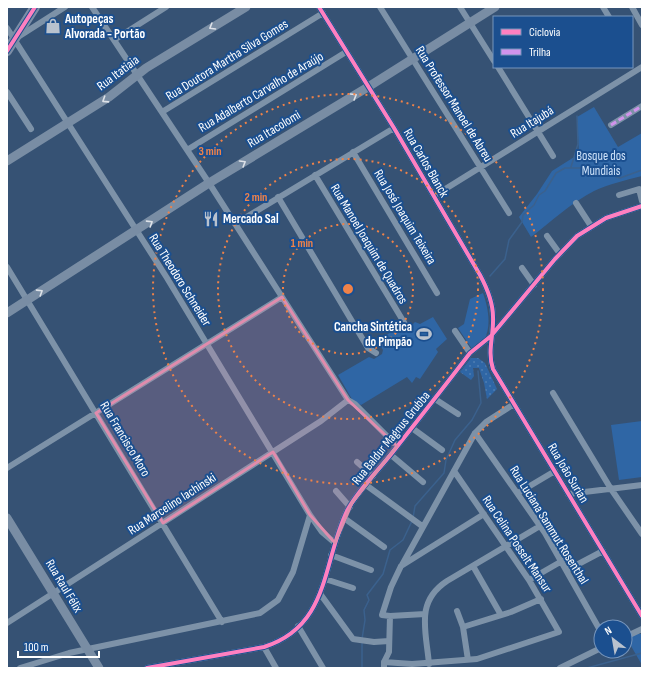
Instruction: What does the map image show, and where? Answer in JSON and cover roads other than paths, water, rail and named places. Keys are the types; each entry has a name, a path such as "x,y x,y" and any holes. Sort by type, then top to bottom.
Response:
{"main road":[{"path":"7,51 35,7"},
{"name":"Rua Itatiaia","path":"7,161 118,91 137,74 246,7"},
{"name":"Rua Itacolomi","path":"7,313 210,183 368,87 495,7"},
{"name":"Rua Raul Félix","path":"7,518 99,668"}],"street":[{"path":"15,39 65,7"},
{"path":"92,7 210,183 348,400 355,404 397,446"},
{"path":"114,40 166,7"},
{"name":"Rua Carlos Blanck","path":"319,7 394,128 480,275 488,292 493,316 491,336"},
{"name":"Rua Professor Manoel de Abreu","path":"380,7 510,213"},
{"path":"460,7 493,59"},
{"path":"603,7 608,16"},
{"path":"632,7 634,17 642,25"},
{"name":"Rua Doutora Martha Silva Gomes","path":"162,112 323,13"},
{"name":"Rua Theodoro Schneider","path":"7,28 69,123 207,344 310,515 322,532 335,543"},
{"name":"Rua Adalberto Carvalho de Araújo","path":"187,150 346,52"},
{"name":"Rua Itajubá","path":"434,196 642,67"},
{"path":"499,68 553,156"},
{"path":"7,92 31,129"},
{"path":"611,125 642,106"},
{"path":"235,224 394,128"},
{"name":"Rua José Joaquim Teixeira","path":"353,152 437,293"},
{"name":"Rua Manoel Joaquim de Quadros","path":"315,176 405,324"},
{"path":"619,195 639,189 642,201"},
{"path":"278,197 368,348 376,353"},
{"path":"576,203 591,226"},
{"name":"Rua Baldur Magnus Grubba","path":"147,668 264,647 278,640 298,626 314,608 321,595 331,555 344,518 350,507 470,352 491,336 577,236 591,226 615,215 642,206"},
{"path":"547,236 560,254"},
{"name":"Rua Francisco Moro","path":"7,267 222,622"},
{"path":"522,268 534,285"},
{"path":"7,468 282,297"},
{"path":"455,331 470,352"},
{"name":"Rua João Surian","path":"491,336 490,354 493,369 642,616"},
{"path":"553,393 611,488 642,534"},
{"path":"435,399 458,414"},
{"name":"Rua Marcelino Iachinski","path":"7,623 330,415 348,400"},
{"path":"425,614 382,615 391,588 422,526 475,433 486,422 514,404"},
{"path":"412,428 442,450"},
{"name":"Rua Luciana Sammut Rosenthal","path":"475,433 540,526 562,561 594,619"},
{"path":"391,455 423,482"},
{"path":"357,462 373,476"},
{"name":"Rua Celina Posselt Mansur","path":"454,471 507,546 541,599 559,632 490,655 468,660"},
{"path":"518,493 555,471"},
{"path":"366,485 422,526"},
{"path":"568,494 642,485"},
{"path":"336,491 350,507"},
{"path":"402,566 484,514"},
{"path":"20,668 87,649 260,613 278,600 292,572 310,515"},
{"path":"344,518 384,546"},
{"path":"429,664 425,614 428,601 433,592 540,526"},
{"path":"567,570 603,551"},
{"path":"331,555 370,570"},
{"path":"529,580 562,561"},
{"path":"473,566 501,615"},
{"path":"325,579 353,588"},
{"path":"321,595 359,640 389,641"},
{"path":"463,627 501,615 541,599"},
{"path":"390,616 389,655 384,665 429,664 468,660 463,627 457,611"},
{"path":"298,626 323,668"},
{"path":"264,647 276,668"},
{"path":"560,668 593,652"},
{"path":"188,661 191,668"}],"waterway":[{"path":"571,167 578,144 577,116"},
{"path":"490,276 505,259 509,240 522,222 523,215 534,205 539,195 545,191 556,173 565,168 588,168 620,178 642,170"},
{"path":"413,518 415,506 444,473 446,460 455,440 472,420 481,403 478,371"},
{"path":"362,639 365,620 364,610 369,600 367,595 383,574 390,550 403,540 412,521"},
{"path":"362,643 362,668"},
{"path":"587,668 642,653"}],"place":[{"name":"Autopeças Alvorada - Portão","path":"53,26"},
{"name":"Mercado Sal","path":"211,219"},
{"name":"Cancha Sintética do Pimpão","path":"424,334"}],"park label":[{"name":"Bosque dos Mundiais","path":"601,164"}]}
